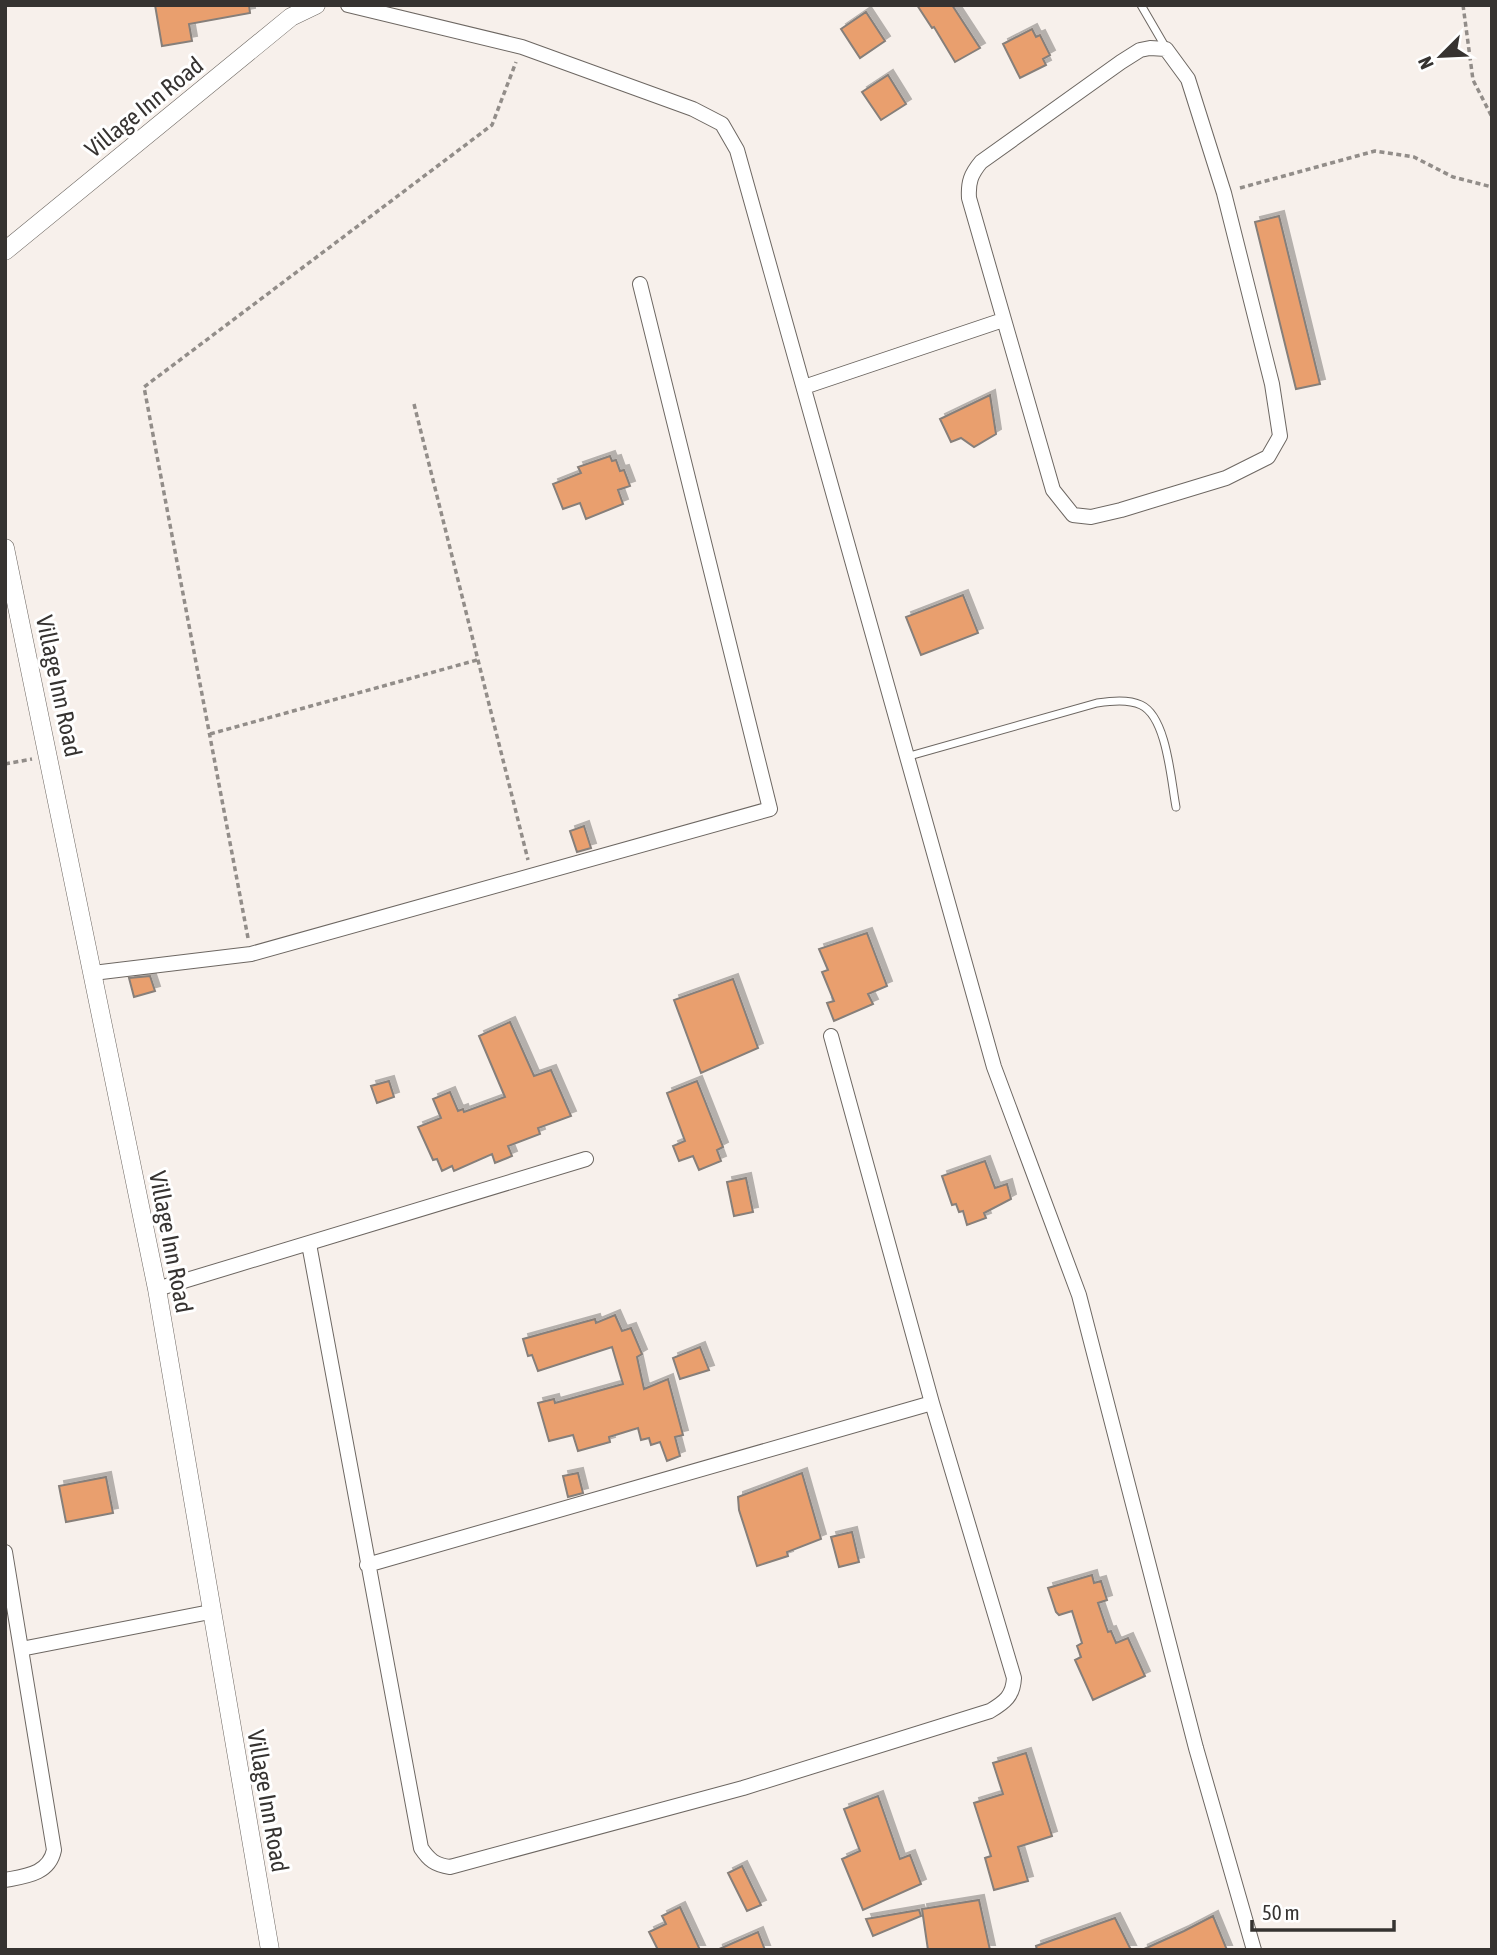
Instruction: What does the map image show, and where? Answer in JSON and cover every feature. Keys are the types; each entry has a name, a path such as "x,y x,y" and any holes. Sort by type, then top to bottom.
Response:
{"street":[{"name":"Village Inn Road","path":"5,251 291,17 316,5"},
{"path":"348,5 522,47 693,109 722,124 737,150 747,178 905,758 994,1067 1079,1295 1193,1736 1254,1950"},
{"path":"1166,49 1188,79 1224,193 1280,424 1276,447 1258,463 1226,478 1121,510 1091,517 1073,515 1053,490 969,198 971,175 981,162 1140,50 1166,49"},
{"path":"93,973 251,954 771,809 640,285"},
{"path":"804,387 1003,320"},
{"name":"Village Inn Road","path":"5,548 157,1289 210,1612 270,1950"},
{"path":"309,1244 421,1848 438,1866 450,1867 743,1788 990,1712 1006,1701 1013,1690 1014,1678 932,1403 831,1036"},
{"path":"157,1289 586,1158"},
{"path":"367,1565 932,1403"},
{"path":"5,1552 54,1850 52,1860 36,1873 5,1880"},
{"path":"21,1649 210,1612"}],"lane":[{"path":"1141,5 1166,49"},
{"path":"905,758 1097,703 1128,702 1142,705 1155,716 1167,753 1176,807"}],"path":[{"path":"1463,5 1473,80 1492,117"},
{"path":"251,954 144,387 492,125 522,47"},
{"path":"1224,193 1375,150 1414,157 1453,177 1492,187"},
{"path":"414,404 532,875"},
{"path":"209,734 478,660"},
{"path":"5,764 48,755"}],"building":[{"path":"155,5 249,5 250,13 189,24 192,41 162,46"},
{"path":"917,5 952,5 980,48 955,62"},
{"path":"866,12 885,41 860,58 841,29"},
{"path":"1032,29 1036,37 1040,35 1050,55 1043,59 1046,65 1020,78 1003,44"},
{"path":"888,75 906,104 881,120 862,92"},
{"path":"1279,216 1320,384 1296,389 1255,222"},
{"path":"990,395 996,434 974,447 961,438 951,442 940,419"},
{"path":"610,456 612,461 616,460 620,471 624,470 630,486 618,490 623,504 586,519 580,503 563,509 553,484 581,473 578,467"},
{"path":"963,595 978,633 921,655 906,617"},
{"path":"584,826 591,848 577,852 570,831"},
{"path":"867,933 887,986 868,994 873,1004 834,1021 827,1003 834,1001 822,972 828,970 819,949"},
{"path":"150,976 155,991 134,997 129,978"},
{"path":"733,979 758,1048 701,1073 674,1000"},
{"path":"510,1022 534,1076 551,1070 571,1116 538,1128 540,1134 508,1146 512,1156 495,1163 492,1154 454,1171 452,1166 442,1171 437,1159 433,1160 418,1127 441,1118 433,1099 450,1092 458,1111 463,1109 464,1112 505,1097 479,1036"},
{"path":"389,1081 394,1097 377,1103 371,1086"},
{"path":"697,1081 723,1147 717,1150 721,1161 699,1170 693,1156 679,1161 673,1146 685,1141 667,1093"},
{"path":"985,1161 995,1188 1007,1184 1011,1199 984,1213 986,1218 967,1225 963,1211 959,1212 956,1204 952,1205 942,1176"},
{"path":"746,1178 753,1212 734,1216 727,1182"},
{"path":"615,1315 622,1331 631,1328 642,1354 637,1357 644,1389 668,1379 683,1435 675,1437 680,1456 667,1461 660,1442 651,1445 649,1438 641,1440 638,1428 609,1437 610,1442 578,1451 573,1435 549,1441 538,1403 554,1399 555,1403 623,1384 612,1347 538,1371 532,1355 528,1356 523,1339 595,1319 596,1323"},
{"path":"700,1347 709,1370 680,1379 673,1358"},
{"path":"578,1473 583,1493 568,1497 563,1476"},
{"path":"802,1473 821,1539 787,1552 788,1556 757,1566 739,1510 738,1497"},
{"path":"106,1477 113,1513 66,1522 59,1486"},
{"path":"852,1532 859,1562 839,1567 831,1537"},
{"path":"1092,1575 1094,1583 1101,1581 1107,1600 1098,1603 1108,1632 1111,1631 1116,1643 1128,1638 1145,1676 1093,1700 1075,1660 1081,1657 1077,1646 1082,1643 1072,1611 1059,1615 1048,1588"},
{"path":"1026,1753 1052,1836 1018,1847 1028,1881 994,1890 985,1858 991,1856 974,1803 1003,1794 993,1763"},
{"path":"878,1796 900,1859 910,1855 921,1884 863,1910 842,1859 860,1851 844,1809"},
{"path":"742,1866 761,1905 747,1911 728,1873"},
{"path":"979,1900 990,1950 928,1950 922,1909"},
{"path":"680,1907 700,1950 658,1950 649,1932 666,1924 662,1916"},
{"path":"919,1910 921,1916 873,1936 866,1919"},
{"path":"1213,1916 1227,1950 1142,1950 1184,1931"},
{"path":"1115,1918 1131,1950 1037,1950 1036,1946"},
{"path":"758,1932 765,1950 717,1950"}]}
